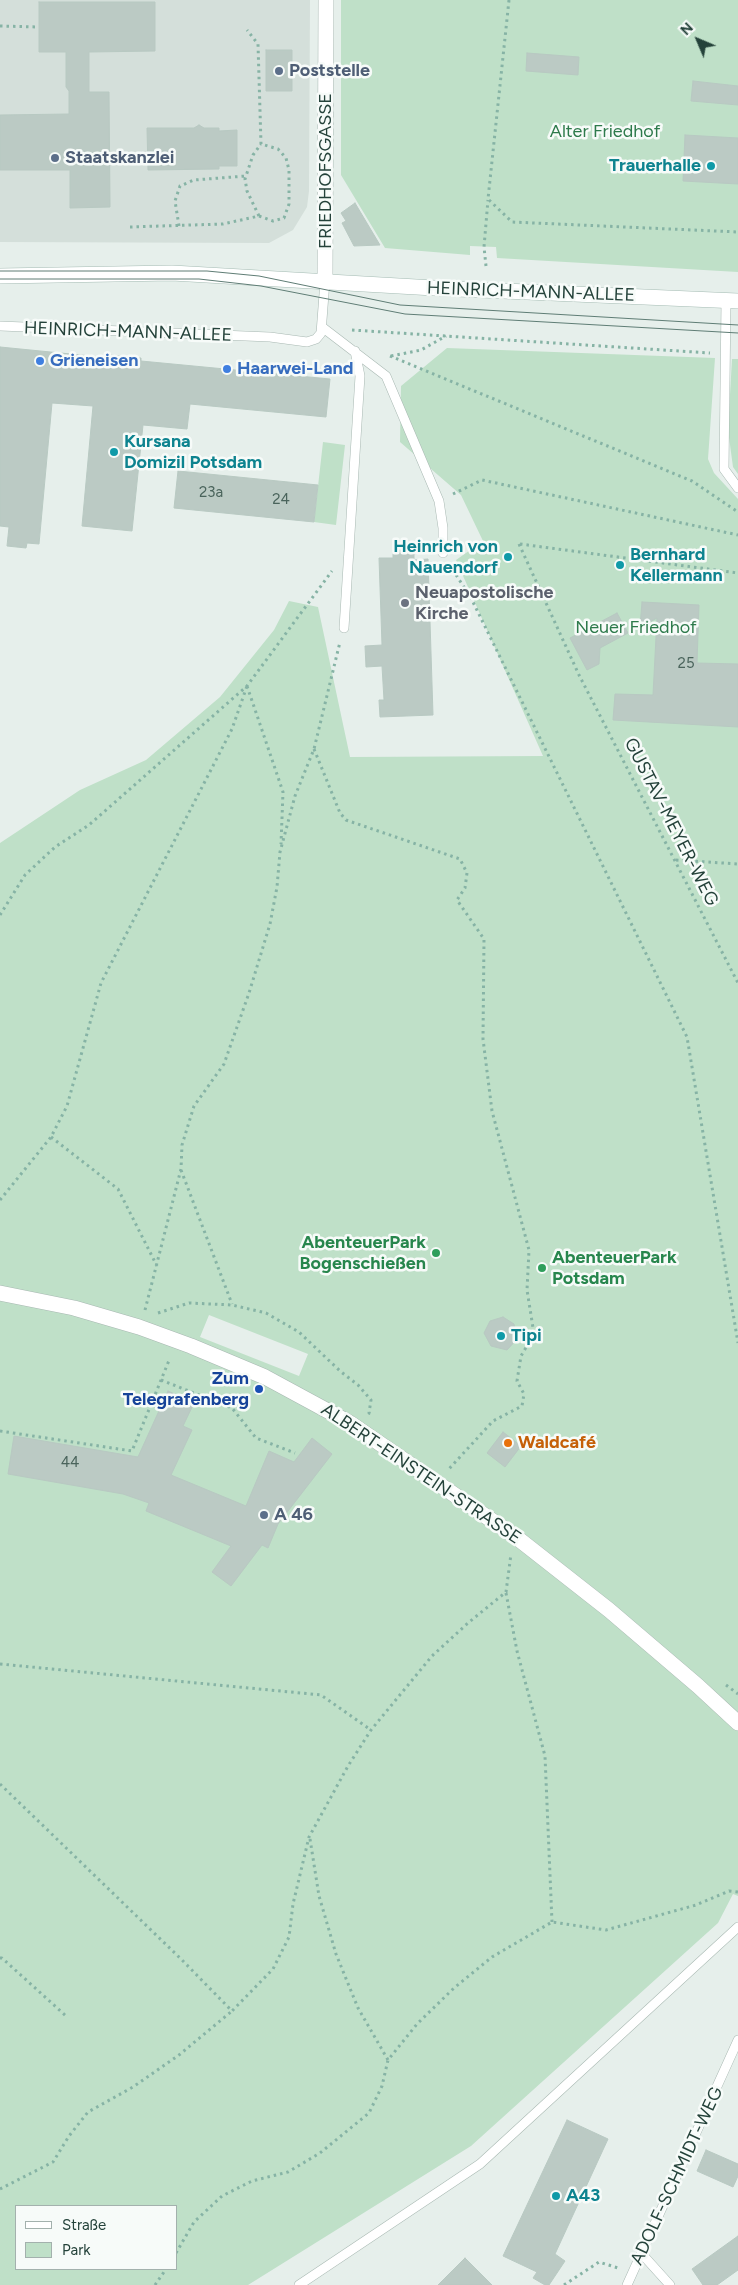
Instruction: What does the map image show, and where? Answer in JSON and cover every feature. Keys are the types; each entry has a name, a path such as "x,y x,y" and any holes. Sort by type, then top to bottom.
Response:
{"street":[{"name":"FRIEDHOFSGASSE","path":"325,282 326,0"},
{"name":"HEINRICH-MANN-ALLEE","path":"0,276 172,273 434,288 732,301"},
{"name":"ALBERT-EINSTEIN-STRASSE","path":"0,1292 74,1308 139,1327 191,1346 265,1378 350,1423 516,1537 608,1610 698,1686 738,1723"}],"lane":[{"path":"325,282 322,328 386,376 439,501 444,528 443,553"},
{"path":"732,301 726,354 724,469 738,488"},
{"name":"HEINRICH-MANN-ALLEE","path":"0,326 270,337 302,342 316,339 322,328"},
{"path":"344,628 360,376 355,351"},
{"path":"299,2285 480,2164 738,1927"},
{"name":"ADOLF-SCHMIDT-WEG","path":"627,2285 738,2040"},
{"path":"642,2254 670,2285"}],"path":[{"path":"486,266 484,246 488,199 509,0"},
{"path":"0,26 39,27"},
{"path":"247,30 258,44 261,144 253,155 246,176 247,191 260,216"},
{"path":"130,226 223,224 260,216 273,221 284,218 289,204 289,170 286,158 278,149 261,144"},
{"path":"179,226 175,201 180,186 194,180 246,176"},
{"path":"488,199 512,222 738,232"},
{"path":"359,330 726,354"},
{"path":"390,356 421,350 446,336"},
{"path":"355,351 390,356 692,481 738,512"},
{"path":"439,501 482,480 738,535"},
{"name":"GUSTAV-MEYER-WEG","path":"738,573 519,544 579,675 738,983"},
{"path":"0,915 26,875 55,846 89,824 247,686 350,546"},
{"path":"443,553 471,598 687,1037 738,1343"},
{"path":"280,852 294,796 314,749 344,628"},
{"path":"139,1327 157,1267 181,1169 182,1145 194,1106 224,1064 250,992 270,924 277,887 283,792 247,686"},
{"path":"0,1200 51,1137 67,1106 101,983 232,729 247,686"},
{"path":"314,749 340,813 346,820 460,859 467,873 466,888 457,900 484,939 482,1039 492,1111 529,1250 527,1290 534,1334 521,1356 517,1381 524,1394 522,1406 492,1421 438,1482"},
{"path":"676,860 738,864"},
{"path":"51,1137 118,1188 157,1267"},
{"path":"181,1169 232,1305"},
{"path":"0,1431 132,1452 163,1374"},
{"path":"161,1380 232,1408 256,1438 295,1453"},
{"path":"516,1537 509,1563 506,1592 517,1651 545,1756 552,1922"},
{"path":"0,2189 53,2162 69,2136 88,2112 133,2087 179,2055 232,2011 273,1969 289,1937 293,1904 310,1837 348,1766 371,1730 432,1656 506,1592"},
{"path":"0,1664 321,1695 371,1730"},
{"path":"0,1784 175,1953 232,2011"},
{"path":"310,1837 319,1896 336,1954 358,2008 388,2060"},
{"path":"178,2250 194,2222 222,2196 252,2181 288,2172 320,2153 369,2113 382,2086 388,2060 417,2024 454,1988 492,1957 552,1922 606,1930 696,1905 728,1891 738,1892"},
{"path":"0,1958 66,2016"},
{"path":"564,2285 599,2262 632,2273"},
{"path":"155,2285 165,2270"}],"shaded area":[{"path":"0,0 310,0 309,191 307,207 293,230 269,243 0,242"}],"green space":[{"name":"Alter Friedhof","path":"341,0 738,0 738,272 497,258 496,247 470,246 470,255 385,248 341,175"},
{"name":"Neuer Friedhof","path":"447,348 715,358 708,459 714,473 738,499 738,1896 733,1894 718,1923 471,2146 248,2285 0,2285 0,843 80,790 146,760 220,697 274,630 289,601 318,607 350,757 543,756 456,560 483,541 461,495 400,442 401,386","holes":["209,1315 308,1354 299,1376 200,1337"]},
{"path":"732,359 738,359 738,474 733,467 728,430"},
{"path":"323,442 345,445 336,525 314,522"}],"building":[{"path":"39,2 155,2 155,51 89,52 89,92 109,92 110,207 70,208 70,170 0,170 0,115 69,114 69,91 66,87 66,52 39,52"},
{"path":"266,50 292,50 292,91 266,91"},
{"path":"527,53 579,57 578,75 526,71"},
{"path":"693,81 738,86 738,105 691,101"},
{"path":"199,125 204,128 219,128 219,131 237,130 237,166 219,166 219,169 148,170 147,128 194,128"},
{"name":"Trauerhalle","path":"685,135 738,138 738,184 683,181"},
{"path":"355,203 380,245 354,246 342,223 346,221 341,213"},
{"path":"0,347 111,358 111,355 141,358 141,361 330,379 326,417 190,404 187,429 143,425 132,531 82,526 93,406 52,403 39,544 27,543 26,548 7,546 9,527 0,526"},
{"path":"178,471 318,485 314,522 174,508"},
{"name":"Neuapostolische Kirche","path":"414,549 414,560 428,559 433,715 380,717 379,700 384,700 382,666 366,667 365,646 382,645 379,558 393,558 393,550"},
{"path":"642,602 699,605 697,663 738,664 738,727 613,720 615,694 653,695 657,618 640,627"},
{"path":"617,613 628,633 600,648 599,664 587,670 570,638"},
{"name":"Tipi","path":"503,1317 514,1324 517,1339 507,1350 491,1346 484,1333 490,1321"},
{"path":"168,1391 194,1403 183,1426 192,1430 171,1475 246,1506 269,1451 294,1462 312,1438 332,1454 278,1524 268,1548 262,1545 231,1586 212,1572 231,1546 146,1511 149,1503 123,1494 8,1474 14,1436 138,1457"},
{"path":"503,1432 521,1446 505,1467 487,1453"},
{"name":"A43","path":"567,2120 608,2139 555,2254 565,2261 549,2285 545,2285 533,2278 537,2272 503,2256"},
{"path":"706,2150 738,2164 738,2176 733,2187 697,2171"},
{"path":"738,2236 738,2270 717,2285 703,2285 692,2269"},
{"path":"465,2258 492,2285 438,2285"}],"tram line":[{"path":"0,271 207,271 259,276 400,305 738,325"},
{"path":"0,279 199,279 261,286 405,314 738,333"}],"place":[{"name":"Poststelle","path":"279,71"},
{"name":"Staatskanzlei","path":"55,158"},
{"name":"Trauerhalle","path":"711,166"},
{"name":"Grieneisen","path":"40,361"},
{"name":"Haarwei-Land","path":"227,369"},
{"name":"Kursana Domizil Potsdam","path":"114,452"},
{"name":"Heinrich von Nauendorf","path":"508,557"},
{"name":"Bernhard Kellermann","path":"620,565"},
{"name":"Neuapostolische Kirche","path":"405,603"},
{"name":"AbenteuerPark Bogenschießen","path":"436,1253"},
{"name":"AbenteuerPark Potsdam","path":"542,1268"},
{"name":"Tipi","path":"501,1336"},
{"name":"Zum Telegrafenberg","path":"259,1389"},
{"name":"Waldcafé","path":"508,1443"},
{"name":"A 46","path":"264,1515"},
{"name":"A43","path":"556,2196"}]}
